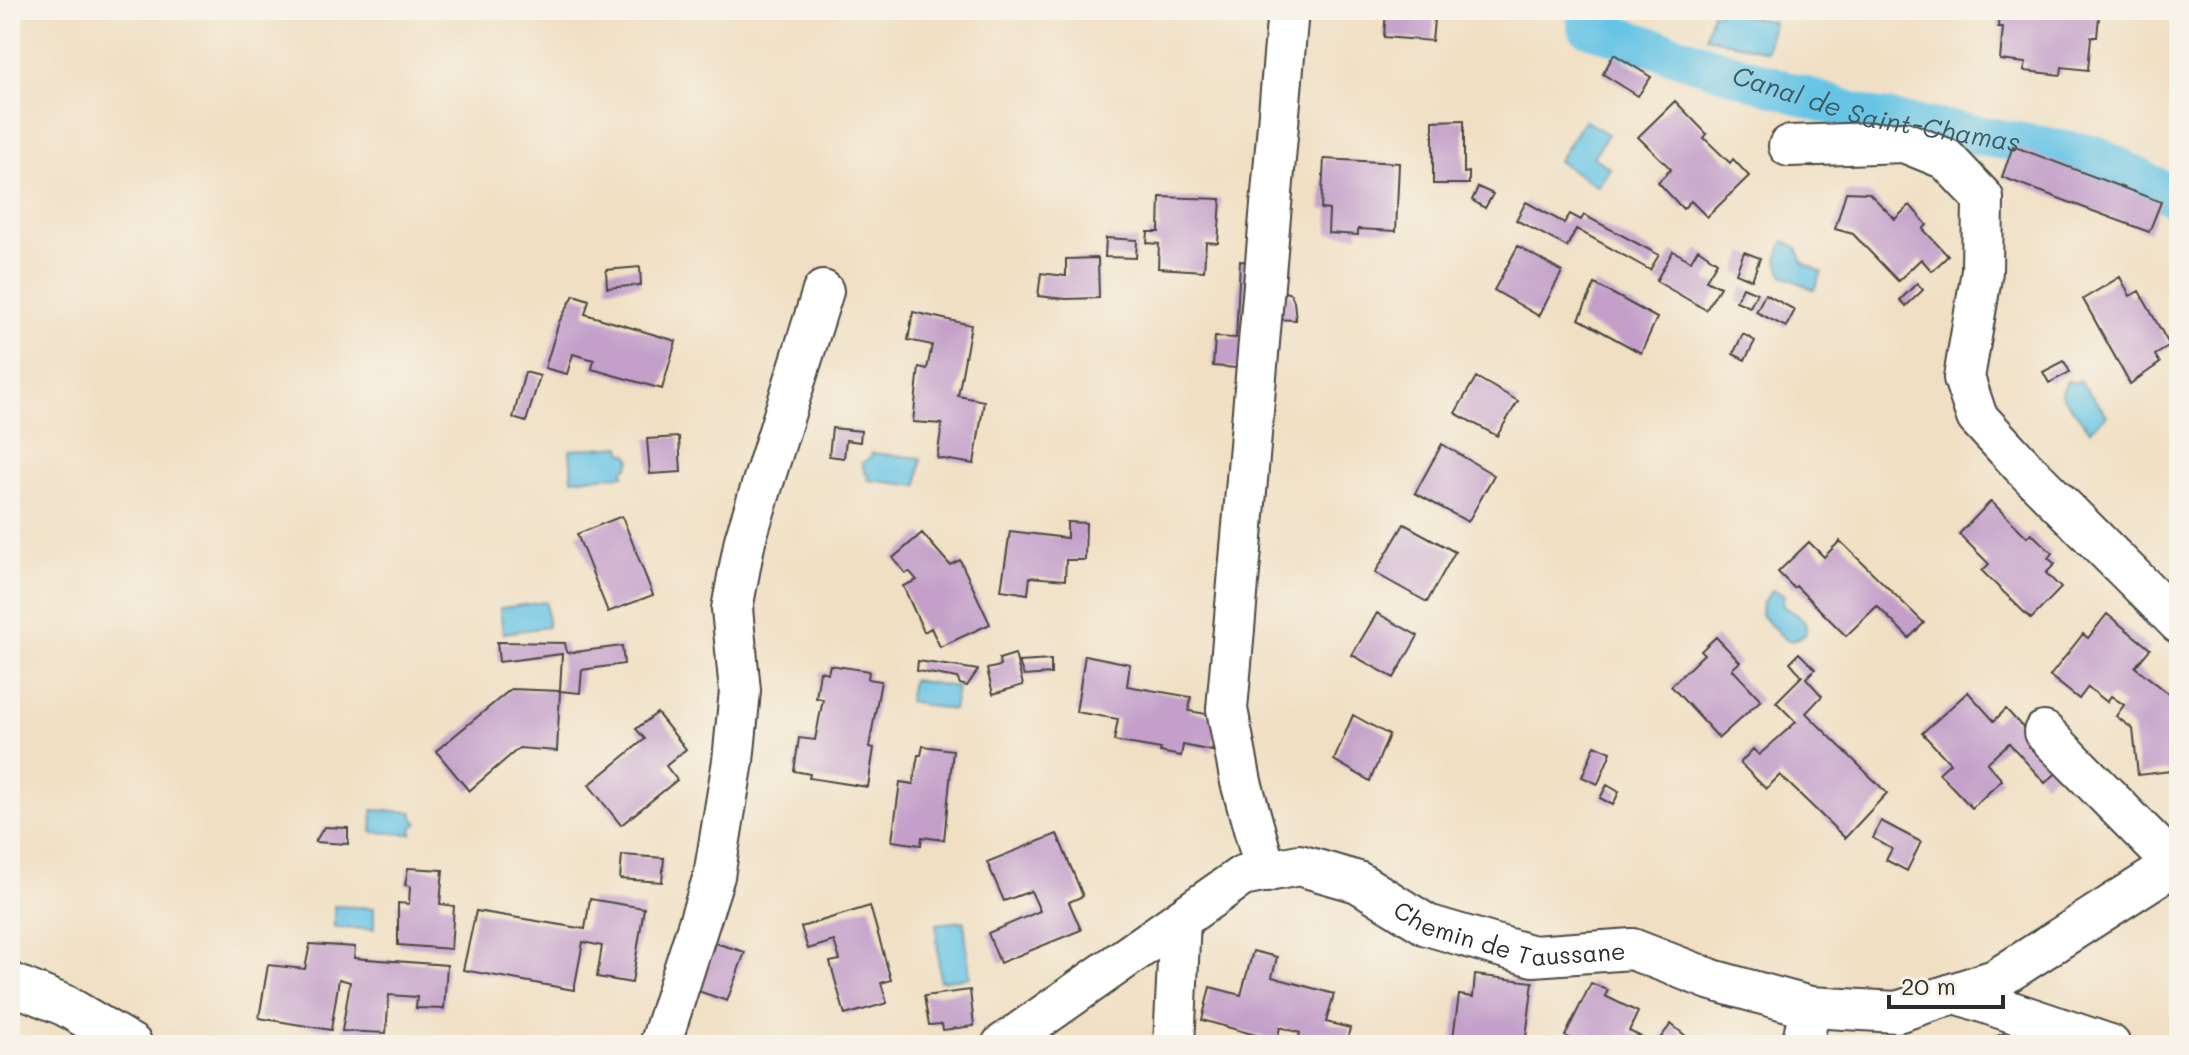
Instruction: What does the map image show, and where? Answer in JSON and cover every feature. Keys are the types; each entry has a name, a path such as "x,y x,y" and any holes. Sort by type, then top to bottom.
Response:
{"street":[{"path":"1266,872 1241,782 1227,709 1288,10"},
{"path":"1789,146 1904,142 1946,159 1983,198 1982,271 1964,378 1977,417 2179,623"},
{"path":"660,1045 716,862 733,761 740,691 732,609 745,540 823,291"},
{"path":"2044,732 2177,864"},
{"name":"Chemin de Taussane","path":"1002,1045 1242,876 1299,865 1358,882 1427,925 1533,956 1632,949 1712,980 1806,1026 1897,1012 1995,980 2177,864"},
{"path":"1174,1045 1180,920"},
{"path":"10,983 66,1006 132,1045"},
{"path":"1956,993 2110,1045"}],"water":[{"path":"1719,10 1773,22 1767,51 1706,37 1712,12 1718,14"},
{"path":"1584,120 1608,134 1593,157 1610,168 1598,187 1558,161"},
{"path":"1784,241 1797,247 1803,263 1822,272 1814,290 1783,275 1777,259"},
{"path":"2079,380 2107,415 2090,430 2061,395 2067,381 2075,383"},
{"path":"621,446 622,452 629,455 631,461 623,470 624,475 572,479 570,450"},
{"path":"872,453 921,458 918,486 868,480 869,475 865,473 862,463"},
{"path":"1773,590 1784,595 1784,607 1804,621 1805,635 1792,641 1785,639 1761,615 1762,603"},
{"path":"546,602 548,627 503,633 500,608"},
{"path":"912,680 957,687 953,710 908,702"},
{"path":"373,810 413,812 413,818 418,823 412,828 412,834 372,832"},
{"path":"334,906 374,908 374,929 334,928"},
{"path":"964,921 970,977 940,981 936,924"}],"building":[{"path":"1386,10 1435,10 1432,41 1384,37"},
{"path":"1999,10 2077,10 2077,13 2099,16 2097,37 2091,37 2088,70 2062,67 2061,75 2024,71 2026,63 2000,60 2003,27 1998,27"},
{"path":"1614,54 1651,77 1638,96 1603,74"},
{"path":"1675,101 1707,134 1704,138 1730,163 1733,159 1749,176 1707,217 1691,201 1683,209 1658,182 1671,169 1638,137"},
{"path":"1464,120 1464,173 1469,172 1469,184 1433,184 1433,121"},
{"path":"2013,146 2161,202 2149,232 2002,177"},
{"path":"1324,159 1399,163 1396,231 1358,229 1358,235 1328,233 1329,210 1321,209"},
{"path":"1478,187 1493,194 1485,208 1472,200"},
{"path":"1846,192 1869,193 1895,219 1910,205 1927,225 1923,229 1948,256 1932,271 1921,259 1898,281 1853,234 1835,229"},
{"path":"1160,197 1221,199 1218,243 1206,242 1204,271 1158,268 1159,244 1147,243 1148,232 1159,232"},
{"path":"1526,202 1564,223 1570,214 1581,220 1584,215 1659,255 1650,270 1576,229 1567,247 1516,220"},
{"path":"1106,238 1137,240 1136,258 1105,257"},
{"path":"1518,246 1562,272 1539,316 1494,290"},
{"path":"1698,249 1717,262 1706,280 1720,287 1706,310 1656,281 1673,251 1691,261"},
{"path":"1744,252 1760,258 1752,280 1736,273"},
{"path":"1098,258 1099,298 1038,296 1041,273 1066,276 1066,259"},
{"path":"1240,261 1255,262 1247,369 1213,366 1215,337 1236,338"},
{"path":"640,267 641,285 607,288 606,270"},
{"path":"2120,277 2130,296 2139,291 2170,346 2155,355 2160,363 2130,384 2083,299"},
{"path":"1917,283 1923,290 1906,306 1900,300"},
{"path":"1595,284 1657,318 1641,353 1579,319"},
{"path":"1743,287 1757,293 1750,307 1736,301"},
{"path":"1276,289 1291,294 1296,320 1271,319"},
{"path":"1765,294 1795,310 1786,327 1756,312"},
{"path":"574,295 589,300 585,314 676,341 662,389 592,369 594,360 573,354 567,374 545,368 559,322"},
{"path":"913,312 971,325 958,396 984,401 974,464 937,458 942,424 913,422 919,367 927,369 932,345 908,340"},
{"path":"1743,334 1755,341 1745,360 1733,354"},
{"path":"2064,361 2070,372 2049,383 2043,372"},
{"path":"525,372 540,376 526,422 513,418"},
{"path":"1476,377 1518,401 1497,436 1455,413"},
{"path":"832,428 861,431 860,442 846,440 844,458 829,456"},
{"path":"679,437 681,472 650,474 647,439"},
{"path":"1442,444 1494,475 1468,522 1415,493"},
{"path":"1991,501 2027,537 2031,533 2052,553 2048,558 2055,564 2046,573 2061,588 2031,619 1982,571 1989,564 1959,534"},
{"path":"622,516 653,595 608,612 577,534"},
{"path":"1067,522 1086,523 1085,560 1066,560 1065,580 1030,577 1028,594 1001,590 1010,531 1067,538"},
{"path":"1404,524 1455,552 1427,602 1375,573"},
{"path":"922,533 950,565 960,560 990,624 940,647 931,628 924,632 903,586 917,580 910,572 905,573 893,558"},
{"path":"1840,541 1924,623 1909,638 1877,606 1846,636 1778,572 1809,542 1824,557"},
{"path":"1377,613 1418,636 1394,678 1352,655"},
{"path":"2107,614 2150,649 2135,667 2173,697 2169,702 2179,710 2179,770 2138,775 2133,729 2116,716 2124,705 2111,696 2107,702 2088,687 2079,699 2050,676 2083,634 2088,638"},
{"path":"1716,637 1740,662 1732,669 1761,700 1719,738 1671,686 1704,654 1701,651"},
{"path":"497,642 565,643 567,653 622,646 624,664 582,670 580,693 560,691 562,654 499,662"},
{"path":"1799,653 1815,669 1806,678 1822,696 1806,713 1887,793 1845,838 1780,775 1766,789 1740,763 1753,749 1759,755 1796,722 1776,702 1802,676 1790,662"},
{"path":"1015,654 1023,685 993,694 987,669 1000,666 999,659"},
{"path":"1085,655 1130,664 1127,686 1191,697 1189,711 1218,716 1212,751 1183,745 1181,756 1160,752 1161,749 1114,741 1118,719 1076,712"},
{"path":"1051,660 1051,674 1024,676 1019,662"},
{"path":"918,661 978,670 967,686 960,684 957,678 917,671"},
{"path":"830,665 869,671 868,679 881,681 869,747 874,748 868,787 809,778 810,774 794,771 799,738 815,740 823,699 816,698 820,671 828,673"},
{"path":"511,689 560,691 557,751 519,748 469,791 436,751"},
{"path":"1968,692 1994,721 2006,709 2061,769 2045,783 2009,743 1987,763 2002,780 1972,808 1939,773 1950,763 1922,733"},
{"path":"657,713 686,749 666,766 677,780 621,825 589,785 645,739 636,729"},
{"path":"1353,715 1389,735 1370,781 1334,760"},
{"path":"1595,745 1611,752 1598,784 1582,777"},
{"path":"923,746 953,750 944,840 922,837 921,845 892,841 900,782 913,784 918,755 921,755"},
{"path":"1607,785 1619,792 1613,805 1600,798"},
{"path":"1881,821 1921,842 1907,871 1886,860 1892,849 1873,838"},
{"path":"324,827 348,828 348,844 315,842"},
{"path":"1057,834 1083,896 1069,902 1081,930 1000,963 988,933 1040,911 1031,891 1004,901 987,862"},
{"path":"622,855 664,858 662,882 620,879"},
{"path":"408,868 443,870 440,904 454,906 451,949 398,945 398,903 409,904 410,886 405,885"},
{"path":"590,899 644,908 632,983 597,977 602,946 583,942 574,990 463,970 476,911 585,929"},
{"path":"870,906 891,980 881,983 887,1003 845,1015 830,962 840,960 834,941 808,949 801,927"},
{"path":"715,943 745,952 727,1001 698,991"},
{"path":"310,944 355,947 354,958 447,965 444,1009 416,1008 417,997 389,995 386,1033 342,1031 350,982 339,979 331,1030 259,1018 268,965 305,969"},
{"path":"1253,951 1277,957 1272,977 1334,994 1326,1022 1350,1028 1346,1045 1297,1045 1300,1033 1280,1027 1277,1041 1202,1020 1210,987 1241,995"},
{"path":"1475,975 1533,982 1525,1045 1452,1044 1459,995 1473,997"},
{"path":"1591,983 1608,990 1605,996 1638,1012 1629,1031 1646,1039 1643,1045 1584,1045 1565,1036"},
{"path":"970,990 974,1026 943,1030 942,1024 929,1025 924,996"},
{"path":"1671,1024 1697,1045 1655,1045"},
{"path":"2009,1031 2013,1045 1975,1045"}],"waterway":[{"name":"Canal de Saint-Chamas","path":"1587,10 1587,26 1868,117 2095,155 2179,199"}]}
